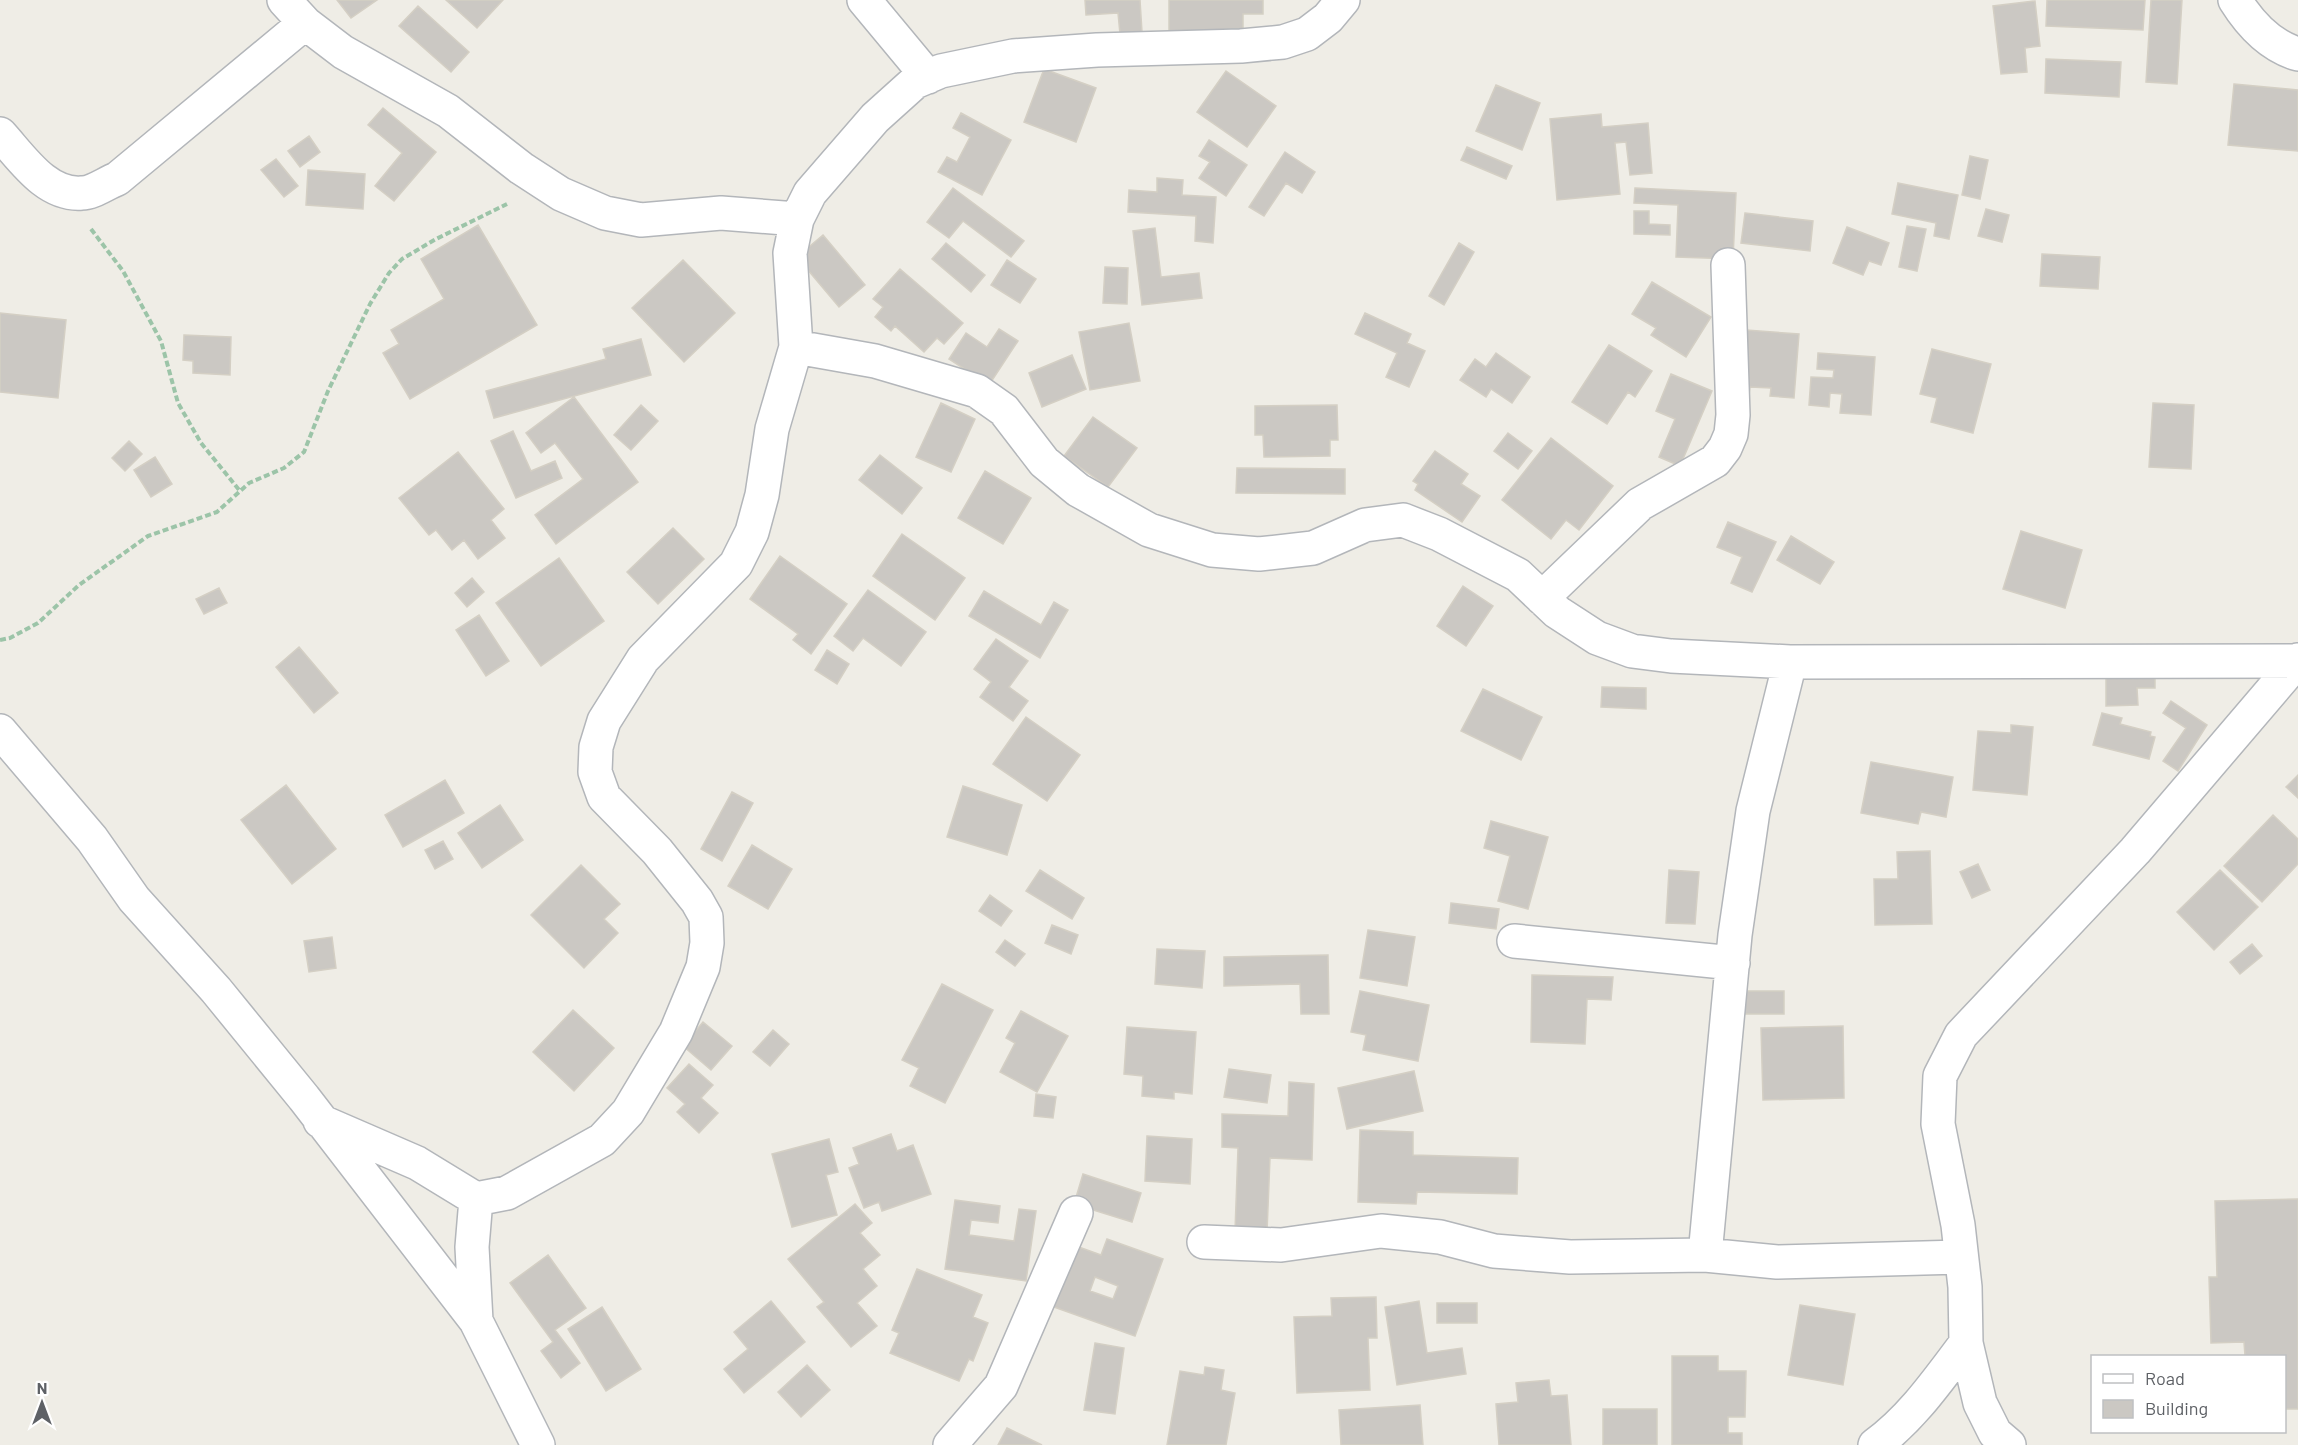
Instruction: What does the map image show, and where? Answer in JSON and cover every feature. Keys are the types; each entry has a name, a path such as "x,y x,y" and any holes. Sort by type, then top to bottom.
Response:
{"street":[{"path":"864,0 928,77"},
{"path":"320,1121 417,1163 476,1199 507,1193 602,1140 628,1112 676,1032 703,967 707,942 706,917 697,901 657,851 604,797 595,772 596,747 604,721 643,659 736,564 752,532 762,495 772,429 796,347 790,253 796,219 810,193 827,170 875,118 915,82 941,71 1014,56 1096,50 1241,46 1283,42 1307,34 1328,18 1343,0"},
{"path":"2235,0 2246,17 2264,36 2298,54"},
{"path":"0,134 49,186 60,192 84,194 117,179 294,12 343,52 448,111 521,168 547,185 605,213 641,220 721,213 796,219"},
{"path":"1542,598 1640,504 1715,461 1725,448 1731,434 1733,415 1728,265"},
{"path":"796,347 875,361 977,391 1004,410 1044,462 1078,490 1149,530 1212,550 1259,554 1314,548 1365,525 1402,520 1439,534 1518,575 1557,612 1597,638 1632,651 1671,656 1790,662 2298,660"},
{"path":"2009,1445 1995,1432 1980,1403 1966,1343 1965,1287 1958,1226 1938,1124 1940,1076 1961,1035 2135,851 2298,660"},
{"path":"1705,1256 1733,963 1753,811 1790,662"},
{"path":"0,731 92,839 134,899 216,990 476,1321 538,1445"},
{"path":"1514,940 1733,963"},
{"path":"476,1199 472,1247 476,1321"},
{"path":"950,1445 1001,1386 1076,1214"},
{"path":"1204,1242 1281,1245 1333,1235 1381,1231 1440,1237 1494,1251 1570,1257 1705,1256 1777,1262 1960,1257"},
{"path":"1875,1445 1890,1434 1923,1400 1966,1343"}],"path":[{"path":"0,640 10,638 38,623 79,585 148,536 217,512 249,483 284,468 304,452 328,391 370,304 389,273 402,259 491,210 547,185"},
{"path":"60,192 123,271 142,310 161,341 178,403 201,443 240,491"}],"building":[{"path":"337,0 377,0 351,18"},
{"path":"446,0 503,0 477,28"},
{"path":"1085,0 1140,0 1142,32 1120,34 1118,13 1086,15"},
{"path":"1169,0 1263,0 1263,14 1243,14 1243,32 1169,31"},
{"path":"2047,0 2145,0 2143,30 2046,26"},
{"path":"2151,0 2182,0 2177,84 2146,82"},
{"path":"2035,1 2040,46 2025,48 2027,72 2001,74 1993,6"},
{"path":"418,6 469,52 451,72 399,26"},
{"path":"2046,59 2121,62 2119,97 2045,93"},
{"path":"1044,69 1096,88 1076,142 1024,122"},
{"path":"1226,71 1276,106 1247,147 1197,112"},
{"path":"2234,84 2298,90 2298,151 2228,145"},
{"path":"1496,85 1540,103 1522,150 1476,131"},
{"path":"383,108 436,152 394,201 375,186 402,153 368,125"},
{"path":"961,113 1011,140 982,195 938,172 947,157 957,162 970,137 953,128"},
{"path":"1601,114 1602,127 1648,123 1652,173 1630,175 1626,142 1615,143 1620,194 1557,200 1550,119"},
{"path":"309,136 320,152 300,167 288,151"},
{"path":"1209,140 1247,165 1226,196 1199,178 1210,162 1199,156"},
{"path":"1467,147 1512,166 1506,179 1461,160"},
{"path":"1285,152 1315,172 1302,193 1286,183 1264,216 1249,207"},
{"path":"1970,156 1988,160 1980,199 1962,195"},
{"path":"276,159 298,186 284,197 261,170"},
{"path":"308,170 365,174 363,209 306,205"},
{"path":"1157,178 1183,180 1182,195 1216,197 1213,243 1195,241 1196,216 1128,212 1129,190 1157,192"},
{"path":"1898,183 1958,195 1949,239 1934,236 1936,223 1892,214"},
{"path":"953,188 1024,241 1011,257 963,221 949,238 927,222"},
{"path":"1635,188 1736,193 1733,259 1676,257 1678,205 1634,203"},
{"path":"1986,209 2009,215 2002,242 1978,236"},
{"path":"1634,211 1649,211 1649,224 1670,225 1670,235 1634,234"},
{"path":"1745,213 1813,221 1810,251 1741,243"},
{"path":"478,225 537,325 410,399 383,353 399,344 391,330 444,299 421,259"},
{"path":"1907,226 1926,229 1917,271 1899,267"},
{"path":"1847,227 1889,243 1881,265 1869,261 1863,275 1833,263"},
{"path":"1155,228 1161,277 1199,273 1202,298 1142,305 1133,231"},
{"path":"823,235 865,285 839,307 797,257"},
{"path":"946,243 985,275 971,292 932,259"},
{"path":"1459,243 1474,252 1444,305 1429,296"},
{"path":"2042,254 2100,257 2098,289 2040,286"},
{"path":"683,260 735,313 684,362 632,308"},
{"path":"1007,260 1036,279 1020,303 991,285"},
{"path":"1105,267 1128,268 1127,304 1103,303"},
{"path":"900,269 963,323 944,344 937,338 924,352 895,326 891,331 875,317 883,307 873,299"},
{"path":"1652,282 1711,317 1686,357 1651,335 1656,328 1632,314"},
{"path":"0,313 66,320 58,398 0,392"},
{"path":"1365,313 1411,334 1407,343 1425,351 1409,387 1386,377 1397,353 1355,334"},
{"path":"1129,323 1140,381 1090,390 1079,332"},
{"path":"999,329 1018,341 989,385 949,359 966,333 987,347"},
{"path":"1746,330 1799,334 1794,398 1770,396 1771,388 1750,387 1749,395 1741,395"},
{"path":"184,335 231,337 230,375 193,373 193,361 183,360"},
{"path":"641,339 651,375 494,418 486,391 606,359 603,349"},
{"path":"1609,345 1652,371 1635,397 1628,392 1607,424 1572,402"},
{"path":"1932,349 1991,364 1973,433 1931,422 1937,398 1920,394"},
{"path":"1496,353 1530,377 1512,403 1491,389 1486,397 1460,380 1475,359 1486,367"},
{"path":"1818,353 1875,357 1871,415 1840,413 1842,394 1830,393 1829,407 1809,405 1811,377 1833,378 1834,370 1817,369"},
{"path":"1072,355 1086,389 1042,407 1029,373"},
{"path":"1671,374 1712,391 1680,466 1659,457 1675,419 1656,411"},
{"path":"574,397 638,482 556,544 535,515 583,479 555,443 541,453 526,433"},
{"path":"941,403 975,419 951,472 916,457"},
{"path":"2153,403 2194,405 2191,469 2149,467"},
{"path":"641,405 658,421 631,450 614,435"},
{"path":"1337,405 1338,440 1330,440 1330,456 1264,457 1263,435 1255,435 1255,406"},
{"path":"1093,417 1137,448 1108,487 1064,456"},
{"path":"513,431 531,471 555,461 562,478 516,498 491,441"},
{"path":"1508,433 1532,451 1518,469 1494,451"},
{"path":"1551,438 1613,486 1579,530 1566,520 1551,539 1502,500"},
{"path":"129,441 142,454 125,471 112,458"},
{"path":"1435,451 1468,474 1461,484 1480,496 1462,522 1415,490 1418,484 1413,481"},
{"path":"458,452 504,509 491,520 505,538 478,559 464,540 452,550 436,530 429,535 399,498"},
{"path":"880,455 922,488 902,514 859,480"},
{"path":"155,457 172,484 151,497 134,470"},
{"path":"1237,468 1345,469 1345,494 1236,493"},
{"path":"985,471 1031,498 1003,544 958,518"},
{"path":"1728,522 1776,542 1752,592 1731,583 1742,557 1717,547"},
{"path":"673,528 704,559 658,604 627,572"},
{"path":"2021,531 2082,550 2065,608 2003,589"},
{"path":"902,534 965,578 935,620 873,576"},
{"path":"1791,536 1834,562 1820,584 1777,560"},
{"path":"780,556 847,604 811,654 793,640 798,634 750,599"},
{"path":"559,558 604,621 541,666 496,603"},
{"path":"472,578 484,592 467,607 455,593"},
{"path":"1463,586 1493,606 1466,646 1437,626"},
{"path":"219,588 227,603 204,614 196,599"},
{"path":"868,590 926,632 901,666 863,638 853,651 834,636"},
{"path":"984,591 1041,625 1054,602 1068,610 1040,658 969,616"},
{"path":"479,615 509,661 486,676 456,630"},
{"path":"996,639 1028,661 1009,687 1028,701 1013,721 980,697 991,682 974,669"},
{"path":"299,647 338,693 314,713 276,667"},
{"path":"827,650 849,664 837,684 815,670"},
{"path":"2155,676 2155,688 2137,688 2138,705 2106,706 2106,677"},
{"path":"1602,687 1646,688 1646,709 1601,707"},
{"path":"1483,689 1542,717 1521,760 1461,731"},
{"path":"2171,701 2207,725 2178,771 2163,761 2186,728 2163,713"},
{"path":"2102,713 2122,718 2120,724 2151,732 2150,736 2155,737 2149,759 2093,745"},
{"path":"1026,717 1080,755 1047,801 993,764"},
{"path":"2011,725 2033,727 2027,795 1973,790 1978,731 2011,733"},
{"path":"1871,762 1953,777 1946,817 1921,812 1918,824 1861,813"},
{"path":"2298,775 2298,798 2286,787"},
{"path":"445,780 464,813 403,847 385,815"},
{"path":"286,785 336,849 292,884 241,820"},
{"path":"963,786 1022,805 1007,855 947,837"},
{"path":"732,792 753,803 722,861 701,849"},
{"path":"500,805 523,840 482,868 458,833"},
{"path":"2273,815 2298,839 2298,864 2262,902 2224,866"},
{"path":"1491,821 1548,837 1528,909 1498,901 1510,856 1484,848"},
{"path":"443,841 453,859 435,869 425,850"},
{"path":"752,845 792,869 768,909 728,886"},
{"path":"1930,851 1932,924 1875,925 1874,879 1898,879 1897,852"},
{"path":"1978,864 1990,890 1972,898 1960,872"},
{"path":"581,865 620,904 604,919 618,933 584,968 531,915"},
{"path":"1040,870 1084,898 1072,919 1026,891"},
{"path":"1669,870 1699,872 1695,924 1666,923"},
{"path":"2220,870 2258,907 2214,950 2177,912"},
{"path":"990,895 1012,911 1001,926 979,911"},
{"path":"1451,903 1499,909 1496,929 1449,923"},
{"path":"1052,925 1078,935 1071,954 1045,943"},
{"path":"1368,930 1415,937 1407,986 1360,978"},
{"path":"332,937 336,968 309,972 304,941"},
{"path":"1005,940 1025,954 1015,966 996,952"},
{"path":"2252,944 2262,956 2240,974 2230,962"},
{"path":"1157,949 1205,951 1202,988 1155,984"},
{"path":"1328,955 1329,1014 1301,1014 1300,984 1224,986 1224,957"},
{"path":"1532,975 1613,977 1611,1000 1587,999 1585,1044 1531,1042"},
{"path":"942,984 993,1010 945,1103 910,1086 919,1068 902,1060"},
{"path":"1360,991 1429,1005 1418,1061 1363,1050 1366,1035 1351,1032"},
{"path":"1745,991 1784,991 1784,1014 1745,1014"},
{"path":"573,1010 614,1048 574,1091 533,1052"},
{"path":"1021,1011 1068,1036 1037,1092 1000,1072 1015,1043 1006,1038"},
{"path":"703,1022 732,1046 711,1070 683,1046"},
{"path":"1843,1026 1844,1098 1763,1100 1761,1028"},
{"path":"1127,1027 1196,1032 1192,1094 1174,1092 1174,1099 1142,1096 1143,1076 1124,1074"},
{"path":"773,1030 789,1044 770,1066 753,1052"},
{"path":"689,1064 713,1085 701,1098 718,1113 699,1133 677,1112 685,1104 667,1088"},
{"path":"1229,1069 1271,1075 1267,1103 1224,1097"},
{"path":"1414,1071 1423,1111 1347,1129 1338,1088"},
{"path":"1289,1082 1314,1084 1312,1160 1270,1158 1267,1232 1235,1231 1238,1148 1222,1147 1222,1114 1288,1116"},
{"path":"1036,1094 1056,1097 1053,1118 1034,1116"},
{"path":"1360,1130 1413,1132 1413,1155 1518,1158 1517,1194 1417,1192 1416,1204 1358,1202"},
{"path":"891,1134 897,1151 913,1145 931,1194 882,1211 879,1202 864,1208 849,1168 859,1164 853,1148"},
{"path":"1147,1136 1192,1139 1190,1184 1145,1181"},
{"path":"829,1139 838,1172 826,1175 837,1215 792,1227 772,1154"},
{"path":"1083,1174 1141,1193 1132,1222 1074,1204"},
{"path":"2298,1199 2298,1409 2286,1409 2286,1355 2245,1355 2244,1342 2211,1343 2209,1277 2217,1277 2215,1201"},
{"path":"955,1200 1000,1206 998,1223 971,1220 969,1235 1014,1241 1019,1209 1036,1211 1026,1281 945,1269"},
{"path":"855,1204 872,1223 860,1233 880,1255 863,1269 877,1286 857,1303 877,1326 851,1347 817,1307 824,1302 788,1259"},
{"path":"1107,1239 1163,1259 1135,1336 1054,1307 1076,1246 1101,1255","holes":["1095,1277 1118,1286 1113,1299 1090,1291"]},
{"path":"548,1255 586,1308 555,1330 580,1363 561,1378 541,1351 553,1342 510,1283"},
{"path":"917,1269 982,1295 973,1317 988,1323 973,1361 969,1359 959,1381 890,1353 899,1333 892,1330"},
{"path":"1376,1297 1377,1338 1368,1338 1370,1390 1297,1393 1294,1317 1332,1316 1331,1298"},
{"path":"771,1301 805,1342 744,1393 724,1369 748,1349 734,1332"},
{"path":"1419,1301 1427,1353 1462,1348 1466,1374 1397,1385 1385,1307"},
{"path":"1437,1303 1477,1303 1477,1323 1437,1323"},
{"path":"1800,1305 1855,1314 1843,1385 1788,1375"},
{"path":"602,1307 641,1369 606,1391 568,1329"},
{"path":"1095,1343 1124,1348 1115,1414 1084,1410"},
{"path":"1672,1356 1718,1356 1718,1371 1746,1371 1745,1417 1728,1417 1728,1433 1742,1433 1742,1445 1672,1445"},
{"path":"807,1365 830,1390 801,1417 778,1392"},
{"path":"1205,1367 1224,1370 1221,1390 1235,1393 1226,1445 1167,1445 1180,1371 1204,1375"},
{"path":"1549,1380 1551,1396 1567,1395 1571,1445 1499,1445 1496,1404 1518,1402 1516,1383"},
{"path":"1420,1405 1423,1445 1341,1445 1339,1410"},
{"path":"1603,1409 1657,1409 1657,1445 1603,1445"},
{"path":"1007,1428 1042,1445 998,1445"}]}
